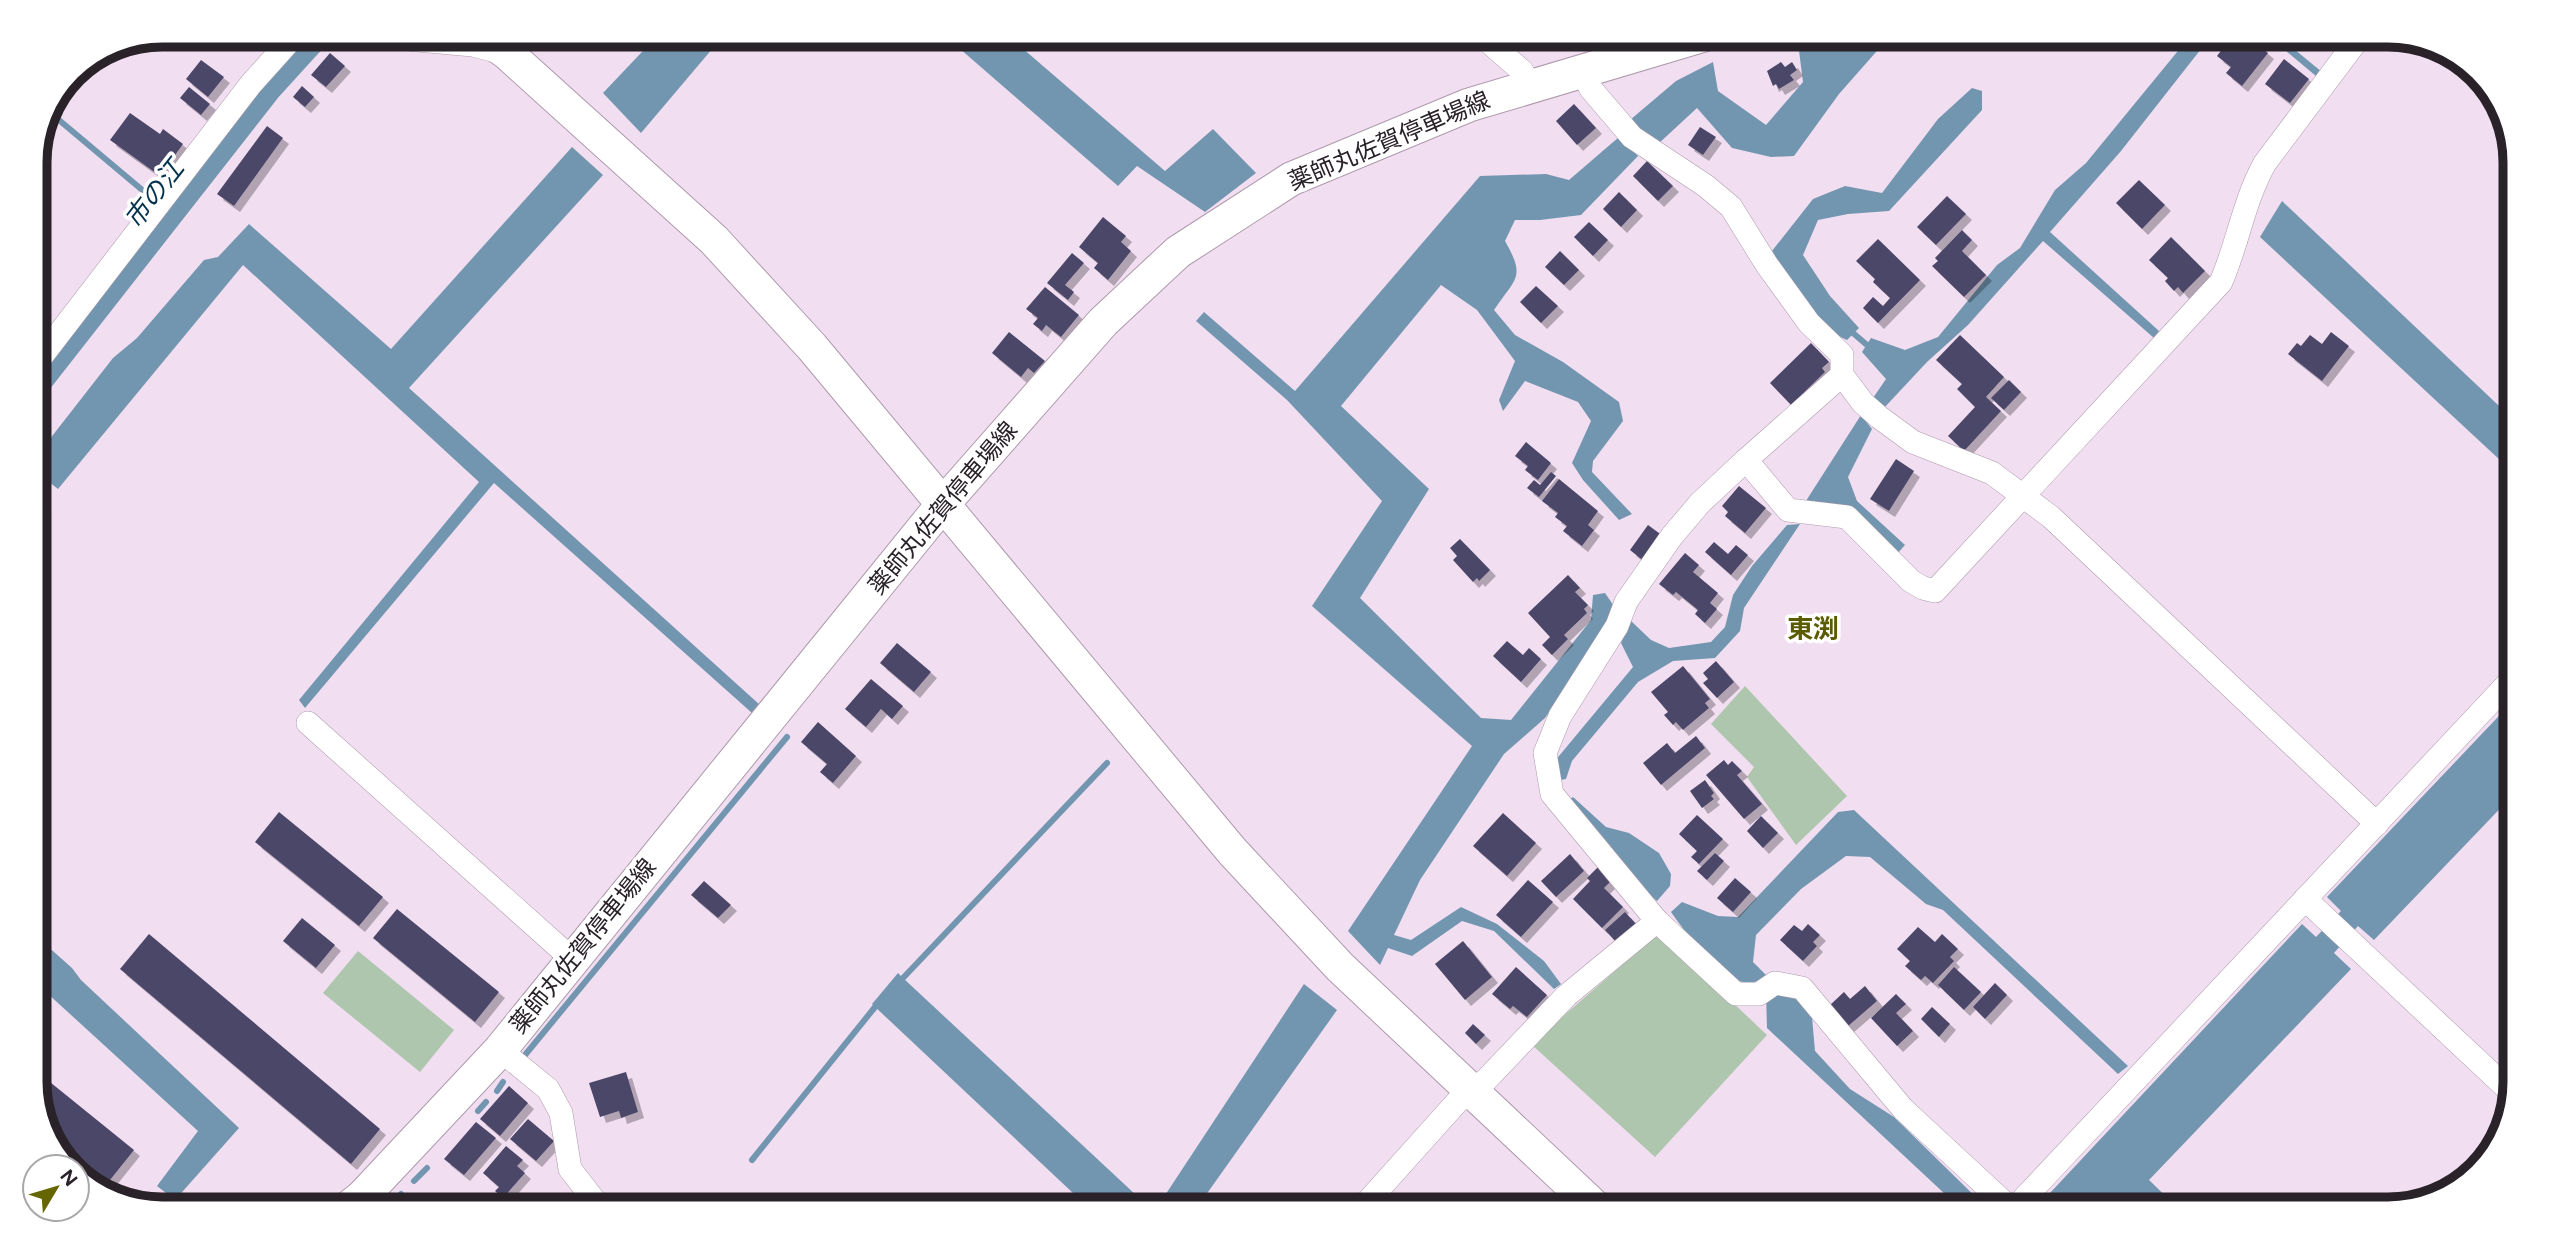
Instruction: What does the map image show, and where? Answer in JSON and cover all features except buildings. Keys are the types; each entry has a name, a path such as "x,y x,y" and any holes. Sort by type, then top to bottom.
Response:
{"main road":[{"path":"497,47 714,240 812,347 1232,851 1340,967 1584,1197"},
{"name":"薬師丸佐賀停車場線","path":"359,1197 500,1050 943,504 1103,322 1178,252 1291,179 1469,105 1663,47"}],"street":[{"path":"47,349 251,84 284,47"},
{"path":"1494,47 1522,71 1529,85"},
{"path":"1746,460 1788,510 1847,517 1911,580 1923,588 1935,591 2221,282 2233,255 2253,184 2265,163 2351,47"},
{"path":"1581,71 1591,89 1636,140 1706,186 1731,207 1767,265 1809,323 1842,355 1842,375 1871,410 1913,442 1992,473 2051,517 2377,824"},
{"path":"1842,375 1700,503 1626,602 1620,619 1560,716 1545,753 1552,794 1657,921 1736,994 1767,988 1802,988 1903,1109 2000,1197"},
{"path":"2024,1197 2503,689"},
{"path":"308,723 572,959"},
{"path":"2305,899 2503,1084"},
{"path":"1372,1197 1457,1102 1486,1080 1566,996 1657,921"},
{"path":"500,1050 548,1089 561,1113 570,1169 592,1197"}],"green space":[{"path":"1745,686 1847,796 1796,845 1747,777 1754,767 1711,724"},
{"path":"1659,933 1767,1035 1655,1157 1531,1044"},
{"path":"358,951 454,1030 420,1072 323,993"}],"water":[{"path":"647,47 714,47 641,133 603,93"},
{"path":"958,47 1021,47 1165,171 1213,129 1256,173 1205,212 1137,166 1118,186"},
{"path":"1799,47 1880,47 1839,94 1794,156 1771,157 1732,148 1697,108 1657,145 1630,120 1676,81 1713,62 1718,91 1766,125 1803,82"},
{"path":"2181,47 2203,47 2121,151 2050,232 2159,331 2154,338 2043,241 1968,325 1927,362 1884,408 1873,398 1886,379 1862,352 1871,338 1905,350 1938,337 1997,265 2020,248 2055,190 2086,163"},
{"path":"2281,47 2292,47 2322,72 2316,76"},
{"path":"1972,88 1982,91 1982,110 1889,211 1848,214 1818,220 1803,255 1830,296 1859,328 1847,340 1814,314 1794,289 1772,251 1813,199 1845,186 1882,193 1938,119"},
{"path":"1619,137 1638,156 1581,215 1515,220 1505,241 1515,263 1516,277 1494,310 1515,335 1563,362 1619,402 1623,421 1593,461 1592,472 1632,514 1619,520 1583,480 1572,463 1591,421 1578,402 1525,381 1503,411 1499,400 1515,361 1477,310 1441,285 1341,406 1429,489 1360,598 1481,718 1511,720 1591,620 1593,595 1605,593 1616,609 1604,633 1545,718 1504,754 1420,880 1394,935 1411,940 1461,907 1497,924 1544,961 1561,984 1554,989 1494,931 1462,921 1412,956 1388,948 1380,965 1348,931 1472,746 1312,606 1382,501 1287,400 1196,321 1204,312 1295,391 1480,176 1546,174 1569,180"},
{"path":"572,147 603,175 409,388 760,705 752,713 494,483 305,708 299,700 479,482 243,265 58,489 47,480 47,443 113,358 137,338 204,260 218,257 249,224 391,349"},
{"path":"2282,201 2503,410 2503,463 2260,237"},
{"path":"1861,415 1872,429 1848,477 1857,501 1905,545 1897,554 1804,504"},
{"path":"1800,524 1744,608 1740,631 1715,658 1673,661 1638,682 1572,761 1566,779 1555,781 1554,762 1633,667 1621,643 1630,620 1651,640 1669,648 1711,642 1725,627 1733,595 1752,566 1787,525"},
{"path":"2503,712 2503,806 2374,940 2358,926 2334,953 2351,969 2149,1180 2167,1197 2046,1197 2302,924 2316,937 2341,911 2327,897"},
{"path":"1573,797 1606,827 1629,833 1659,853 1671,874 1670,886 1657,901 1612,862 1568,801"},
{"path":"1854,810 2128,1066 2118,1074 1943,910 1926,904 1870,857 1846,856 1801,889 1756,935 1753,962 1769,978 1741,982 1725,976 1717,969 1671,912 1682,902 1718,916 1738,917 1838,812"},
{"path":"47,946 239,1128 178,1197 171,1197 157,1186 198,1131 47,993"},
{"path":"898,973 1138,1197 1077,1197 872,1004"},
{"path":"1304,984 1337,1010 1205,1197 1164,1197"},
{"path":"1776,988 1801,1001 1812,1017 1815,1051 1850,1089 1894,1117 1976,1197 1948,1197 1767,1028 1766,994"}],"waterway":[{"name":"市の江","path":"47,376 270,91 310,47"},
{"path":"56,118 147,194"},
{"path":"1853,333 1867,345"},
{"path":"525,1055 787,737"},
{"path":"903,978 1107,763"},
{"path":"752,1160 875,1007"},
{"path":"497,1091 503,1082"},
{"path":"478,1111 486,1102"},
{"path":"414,1181 427,1168"},
{"path":"398,1197 401,1194"}],"district":[{"name":"東渕","path":"1813,629"}]}
